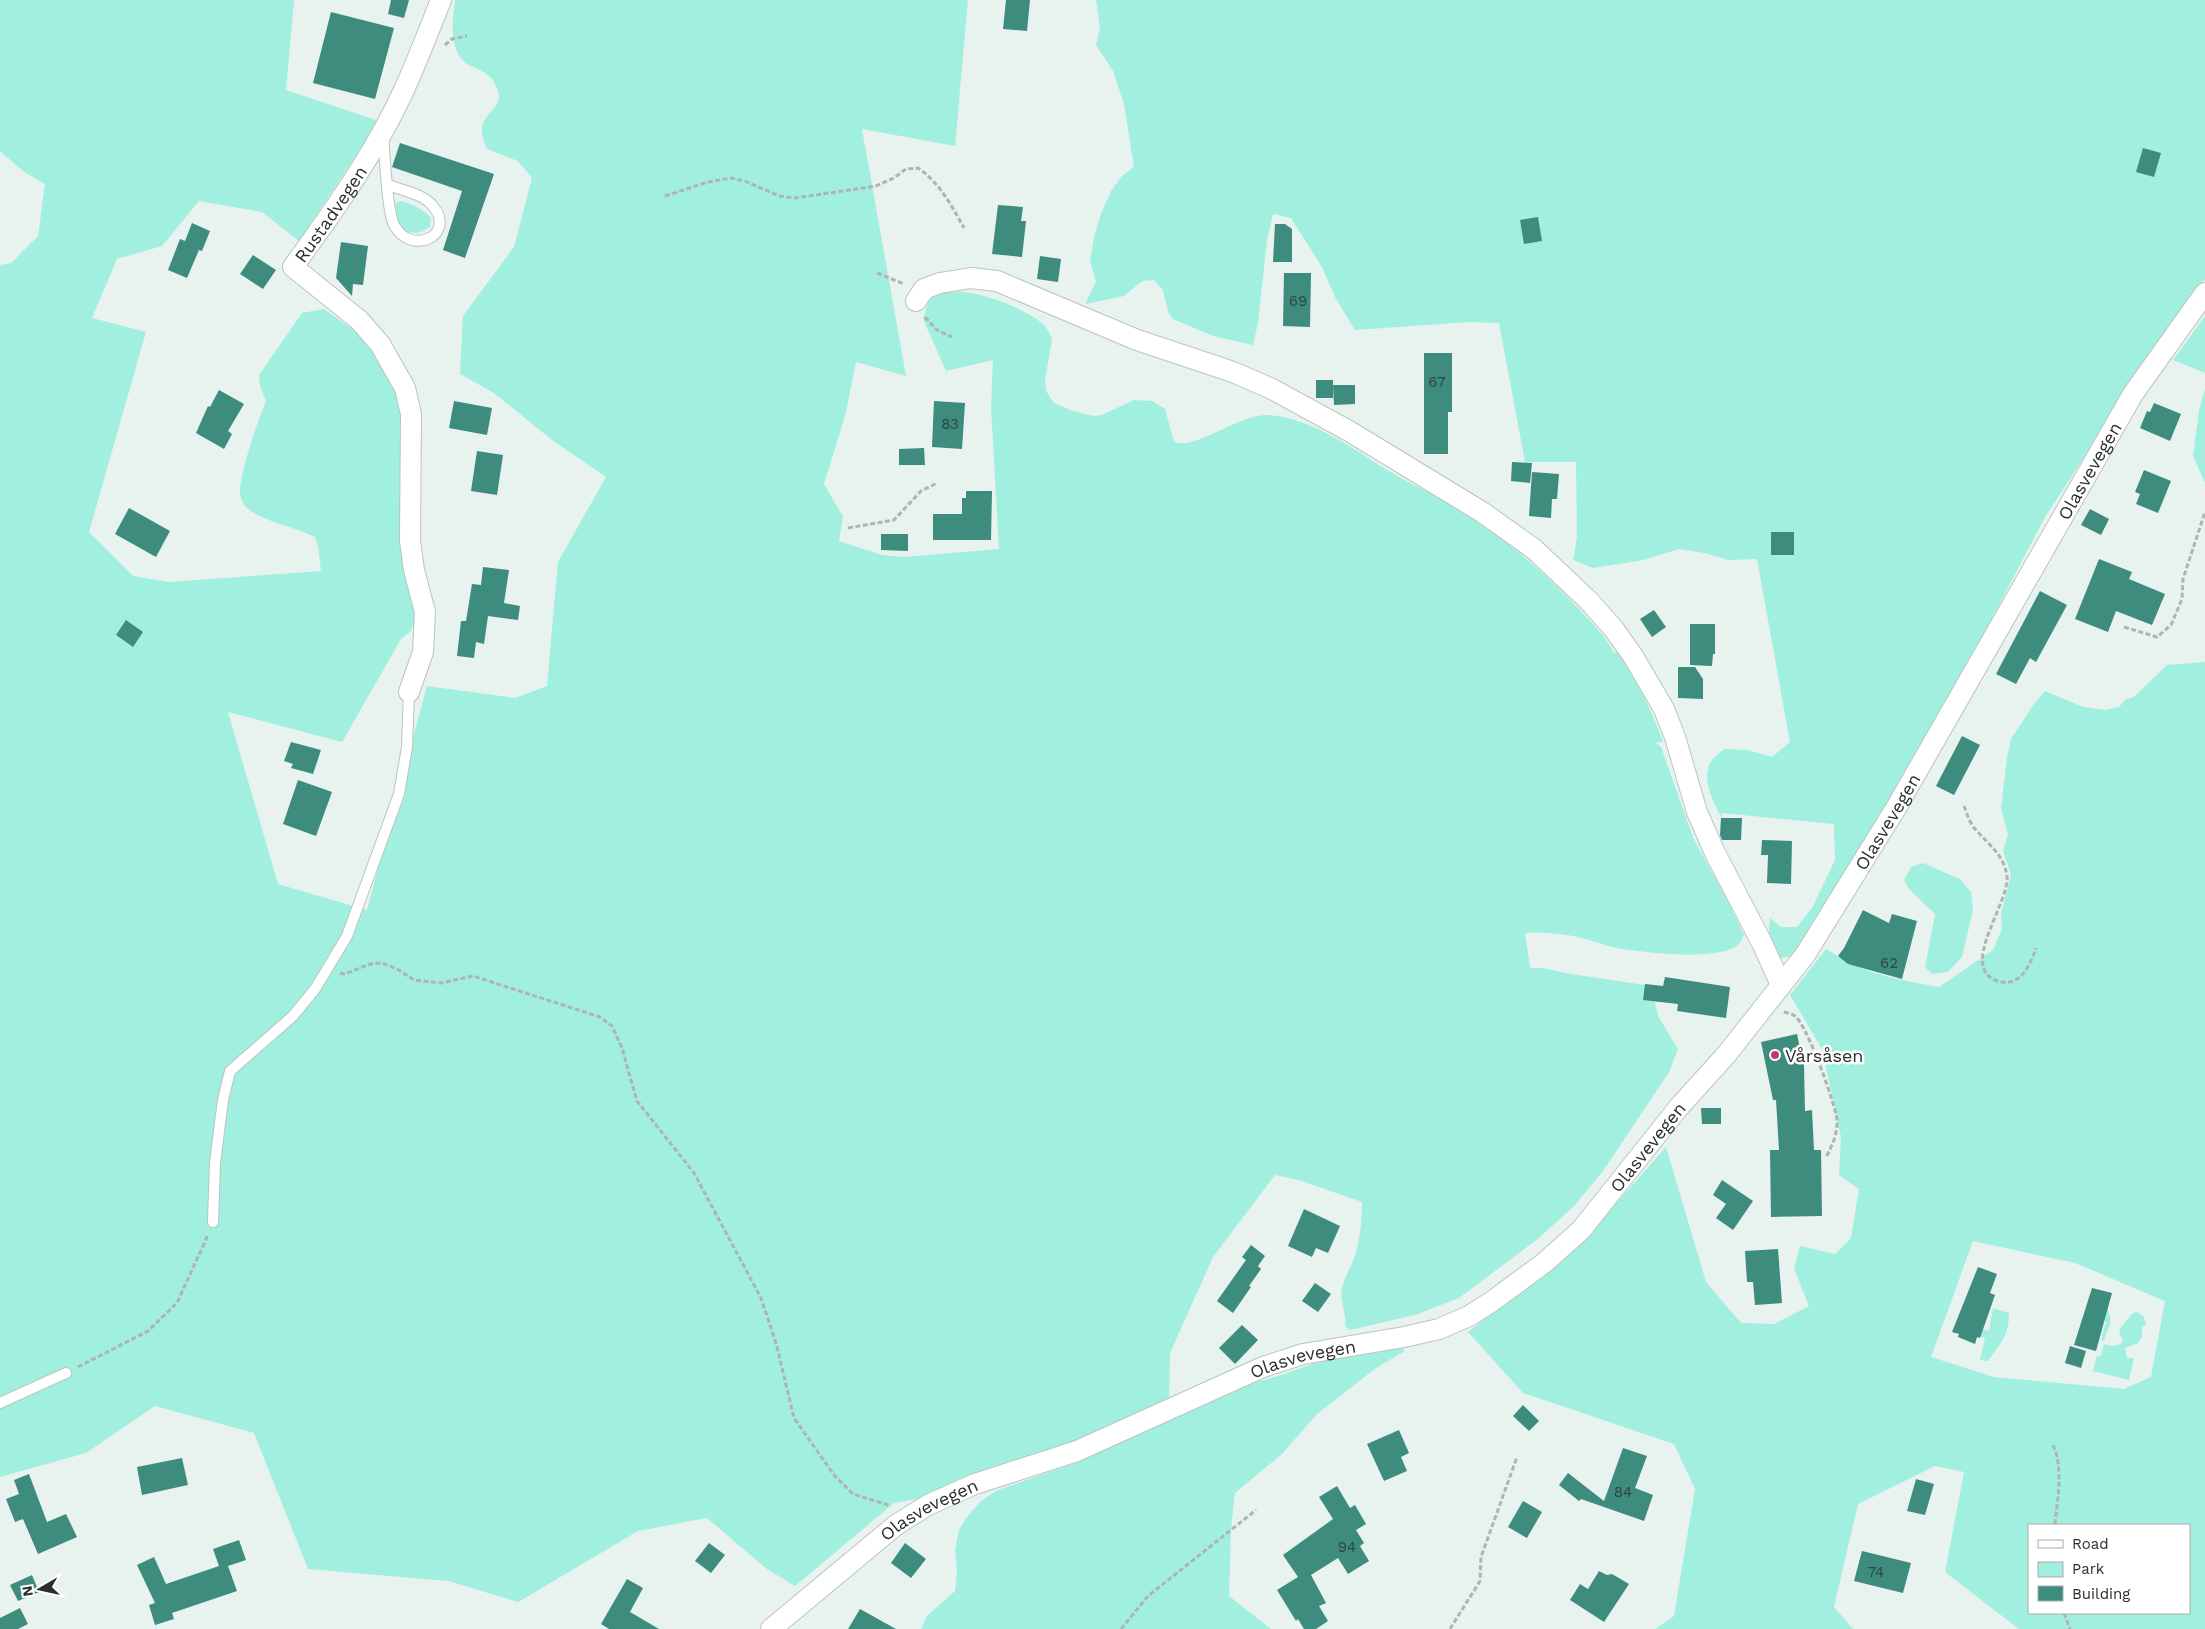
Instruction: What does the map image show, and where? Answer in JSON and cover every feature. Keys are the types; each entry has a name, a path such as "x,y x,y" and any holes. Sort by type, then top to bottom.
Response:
{"street":[{"name":"Rustadvegen","path":"409,692 423,652 425,612 414,570 410,541 411,414 405,388 380,344 359,320 293,267 336,207 382,133 399,100 441,0"},
{"path":"916,301 924,289 940,282 971,278 997,281 1137,340 1233,372 1272,389 1349,430 1482,512 1534,549 1588,600 1612,628 1633,656 1664,709 1675,737 1697,812 1715,853 1762,943 1781,985"},
{"name":"Olasvevegen","path":"771,1629 896,1525 928,1505 975,1484 1077,1451 1263,1367 1303,1354 1404,1337 1439,1328 1469,1316 1544,1263 1581,1230 1678,1106 1726,1055 1805,955 1825,925 1896,808 2133,394 2205,293"}],"lane":[{"path":"382,133 388,185 393,223 400,234 414,241 428,240 437,232 440,220 433,206 420,197 388,185"},
{"path":"213,1222 215,1162 230,1071 293,1016 315,989 347,936 399,794 407,748 409,692"},
{"path":"0,1403 66,1373"}],"path":[{"path":"665,196 708,182 731,178 745,181 779,196 796,198 876,186 894,178 906,169 918,168 930,176 943,190 964,228"},
{"path":"877,273 905,285 925,316 938,330 952,337"},
{"path":"848,528 894,520 921,492 937,483"},
{"path":"2124,627 2157,637 2171,624 2182,599 2183,579 2205,512"},
{"path":"1964,806 1975,829 2003,859 2008,878 1983,953 1982,967 1988,977 2002,983 2017,980 2029,967 2036,948"},
{"path":"329,966 337,972 345,974 370,964 382,963 397,969 414,980 441,984 473,976 600,1016 612,1026 622,1048 637,1101 694,1173 761,1298 776,1342 794,1418 834,1475 853,1494 916,1513"},
{"path":"1780,1011 1795,1016 1804,1027 1833,1100 1837,1122 1834,1144 1826,1157"},
{"path":"66,1373 148,1331 177,1303 213,1222"},
{"path":"2053,1445 2059,1467 2055,1524"},
{"path":"1450,1629 1480,1581 1481,1557 1517,1457"},
{"path":"1121,1629 1148,1596 1256,1510"},
{"path":"2064,1614 2070,1629"}],"green space":[{"path":"0,0 294,0 286,90 379,121 299,241 262,212 199,201 162,246 117,259 92,318 146,332 89,532 133,576 169,582 321,571 315,537 261,517 253,513 242,502 240,494 246,461 266,401 260,386 259,375 302,313 324,309 366,339 381,354 404,411 400,533 414,594 416,621 410,632 401,639 342,742 228,712 278,884 367,910 427,686 515,698 547,686 558,562 606,477 552,440 494,393 460,374 463,316 514,247 532,178 518,161 487,149 482,128 484,120 497,105 499,99 498,91 491,78 464,61 458,54 453,37 455,0 968,0 955,146 862,129 906,376 856,362 845,416 824,484 843,517 839,541 882,555 903,557 999,549 991,407 993,360 946,371 923,319 929,301 939,294 953,292 969,293 1004,303 1034,317 1044,326 1052,338 1045,381 1046,391 1054,403 1073,411 1093,416 1102,415 1134,400 1152,401 1165,409 1175,442 1183,443 1193,442 1243,420 1255,417 1267,415 1299,421 1347,444 1396,475 1462,511 1516,550 1566,595 1599,631 1614,653 1619,652 1626,663 1654,718 1663,741 1656,743 1661,747 1694,840 1726,897 1744,935 1738,945 1728,950 1713,953 1677,954 1612,947 1567,935 1525,933 1530,968 1543,968 1651,986 1658,1016 1678,1049 1669,1072 1603,1171 1574,1206 1539,1238 1459,1298 1415,1315 1350,1330 1345,1326 1341,1293 1358,1245 1362,1202 1299,1180 1275,1175 1213,1257 1170,1353 1169,1404 934,1496 894,1503 795,1586 767,1569 707,1518 638,1531 518,1602 448,1581 308,1569 254,1433 155,1406 86,1453 0,1477 0,265 11,263 38,236 45,184 24,172 0,151"},
{"path":"1096,0 2205,0 2205,279 2153,352 2045,517 1923,750 1814,929 1791,957 1776,958 1768,943 1770,918 1781,927 1797,927 1812,908 1835,860 1834,824 1722,813 1722,818 1709,789 1707,774 1713,759 1724,749 1748,750 1772,757 1790,742 1757,559 1728,560 1705,553 1679,549 1644,560 1593,568 1573,560 1577,537 1576,462 1525,462 1499,323 1469,322 1355,330 1336,299 1322,267 1291,218 1273,214 1267,240 1258,323 1253,345 1213,336 1173,319 1168,312 1163,290 1154,280 1142,281 1124,296 1085,304 1096,282 1090,261 1094,237 1101,214 1111,191 1122,176 1134,167 1124,104 1113,71 1096,45 1100,27"},
{"path":"400,201 413,205 428,215 431,218 430,227 414,233 399,226 395,204"},
{"path":"2205,316 2205,373 2173,360"},
{"path":"2205,389 2205,483 2193,456 2199,410"},
{"path":"2205,662 2205,1629 2019,1629 1945,1572 1964,1472 1935,1466 1858,1504 1834,1607 1853,1629 1655,1629 1674,1616 1695,1489 1674,1444 1523,1393 1468,1332 1577,1248 1666,1147 1706,1282 1741,1323 1774,1324 1809,1306 1794,1269 1800,1246 1835,1254 1851,1238 1859,1189 1839,1175 1841,1137 1822,1049 1790,995 1826,949 1866,970 1939,987 1993,950 2002,929 2001,913 2011,875 2003,851 2008,835 2001,808 2011,739 2045,691 2083,707 2106,710 2119,707 2125,700 2134,697 2167,665","holes":["1973,1241 2075,1263 2165,1301 2151,1377 2124,1389 1994,1377 1931,1357"]},
{"path":"1923,863 1960,879 1971,892 1973,910 1962,957 1948,972 1932,974 1925,967 1935,914 1909,889 1904,880 1911,867"},
{"path":"2106,1306 2110,1317 2110,1324 2104,1341 2101,1340 2106,1322 2103,1318"},
{"path":"1993,1308 2009,1313 2006,1334 1988,1361 1980,1360 1985,1338 1979,1336 1982,1329 1989,1331"},
{"path":"2137,1312 2144,1317 2146,1325 2142,1327 2142,1337 2138,1343 2125,1348 2127,1358 2134,1358 2129,1380 2093,1371 2097,1356 2101,1356 2104,1344 2112,1346 2121,1344 2123,1340 2120,1334 2121,1327 2131,1314"},
{"path":"1399,1345 1405,1351 1376,1368 1317,1414 1282,1454 1235,1493 1231,1529 1229,1596 1271,1629 921,1629 927,1616 955,1591 957,1572 955,1550 959,1530 981,1501 998,1490 1075,1463 1231,1389 1285,1374 1325,1359"}],"building":[{"path":"391,0 409,0 404,18 388,14"},
{"path":"1006,0 1030,0 1027,31 1003,29"},
{"path":"331,12 394,28 375,99 313,83"},
{"path":"400,143 494,174 465,258 443,250 462,191 392,167"},
{"path":"2143,148 2161,153 2154,177 2136,172"},
{"path":"998,205 1023,207 1021,221 1026,221 1022,257 992,254"},
{"path":"1538,217 1542,241 1524,244 1520,220"},
{"path":"192,223 210,231 202,251 199,250 187,278 168,270 180,239 185,241"},
{"path":"1275,224 1285,224 1292,229 1292,262 1273,262"},
{"path":"341,242 368,246 363,285 353,284 352,296 336,278"},
{"path":"253,255 276,270 263,289 240,274"},
{"path":"1040,256 1061,259 1058,282 1037,279"},
{"path":"1284,273 1311,273 1310,327 1283,326"},
{"path":"1424,353 1452,353 1452,412 1448,412 1448,454 1424,454"},
{"path":"1316,380 1333,380 1333,398 1316,398"},
{"path":"1333,385 1355,385 1355,404 1334,405"},
{"path":"219,390 244,404 228,431 232,434 224,449 196,433 208,406 210,407"},
{"path":"454,401 492,408 487,435 449,428"},
{"path":"934,401 965,403 962,449 932,447"},
{"path":"2154,403 2181,414 2170,441 2140,428 2147,411 2150,412"},
{"path":"924,448 925,465 899,465 899,449"},
{"path":"477,451 503,455 497,495 471,491"},
{"path":"1512,462 1532,463 1530,483 1511,481"},
{"path":"2144,470 2171,481 2158,513 2136,504 2140,494 2135,492"},
{"path":"1532,472 1559,474 1557,499 1552,499 1551,518 1529,516"},
{"path":"966,491 992,491 991,540 933,540 933,514 962,514 962,498 966,498"},
{"path":"129,508 170,531 156,557 115,534"},
{"path":"2090,509 2109,519 2101,535 2081,525"},
{"path":"1771,532 1794,532 1794,555 1771,555"},
{"path":"881,534 908,534 908,551 881,550"},
{"path":"2099,559 2132,572 2129,579 2165,594 2152,625 2116,611 2108,632 2075,619"},
{"path":"483,567 509,570 504,603 520,606 518,620 488,616 484,644 476,642 474,658 457,656 461,621 466,621 472,584 481,585"},
{"path":"2040,591 2067,605 2036,662 2030,658 2016,684 1996,674"},
{"path":"1654,610 1666,627 1652,637 1640,619"},
{"path":"126,620 143,632 133,647 116,635"},
{"path":"1690,624 1715,624 1715,654 1713,654 1712,666 1690,665"},
{"path":"1678,667 1695,667 1703,679 1703,699 1678,698"},
{"path":"1962,736 1980,745 1954,795 1936,786"},
{"path":"291,742 321,750 313,774 291,768 293,764 284,761"},
{"path":"298,780 332,792 316,836 283,824"},
{"path":"1721,818 1742,818 1741,840 1722,840 1720,835"},
{"path":"1762,840 1792,841 1791,884 1767,883 1768,855 1761,855"},
{"path":"1863,910 1889,923 1892,914 1917,921 1902,979 1848,964 1838,956"},
{"path":"1665,977 1730,987 1726,1018 1677,1011 1678,1004 1643,1000 1645,984 1663,986"},
{"path":"1797,1034 1804,1066 1805,1111 1812,1110 1814,1150 1821,1150 1822,1216 1771,1217 1770,1150 1779,1150 1776,1100 1773,1100 1761,1042"},
{"path":"1701,1108 1721,1108 1721,1124 1702,1124"},
{"path":"1722,1180 1753,1201 1733,1230 1716,1218 1726,1204 1713,1195"},
{"path":"1304,1209 1340,1226 1328,1253 1316,1248 1312,1257 1288,1246"},
{"path":"1251,1245 1265,1256 1258,1266 1261,1269 1249,1286 1251,1287 1233,1313 1217,1301 1246,1260 1242,1257"},
{"path":"1778,1249 1782,1303 1755,1305 1753,1282 1747,1282 1745,1251"},
{"path":"1978,1267 1997,1274 1990,1293 1995,1295 1980,1338 1977,1337 1975,1344 1958,1337 1959,1334 1952,1332"},
{"path":"1315,1283 1331,1294 1318,1312 1302,1301"},
{"path":"2092,1288 2112,1293 2096,1351 2074,1345"},
{"path":"1242,1325 1258,1340 1235,1364 1219,1348"},
{"path":"2070,1346 2086,1351 2081,1368 2065,1363"},
{"path":"1523,1405 1539,1421 1529,1431 1513,1416"},
{"path":"1399,1430 1409,1453 1401,1457 1407,1471 1384,1481 1367,1444"},
{"path":"1623,1448 1647,1456 1635,1488 1653,1495 1644,1521 1581,1499 1579,1501 1559,1485 1568,1473 1604,1501"},
{"path":"182,1458 188,1485 142,1495 137,1467"},
{"path":"29,1474 47,1522 66,1514 77,1537 38,1554 23,1519 15,1522 6,1499 19,1494 14,1480"},
{"path":"1916,1479 1934,1484 1925,1515 1907,1511"},
{"path":"1337,1486 1350,1508 1355,1505 1366,1524 1356,1530 1364,1543 1360,1546 1369,1561 1348,1574 1338,1558 1311,1575 1326,1603 1319,1606 1328,1621 1316,1629 1304,1629 1298,1619 1296,1621 1277,1590 1298,1577 1283,1555 1333,1519 1319,1497"},
{"path":"1523,1501 1542,1512 1527,1538 1508,1527"},
{"path":"239,1540 246,1560 228,1566 237,1591 172,1613 174,1619 155,1625 149,1605 155,1603 137,1565 154,1557 166,1584 219,1566 213,1549"},
{"path":"709,1543 725,1555 711,1573 695,1561"},
{"path":"905,1543 926,1559 911,1578 891,1563"},
{"path":"1862,1551 1911,1563 1903,1593 1854,1581"},
{"path":"1599,1571 1607,1575 1612,1574 1629,1584 1604,1622 1570,1600 1580,1584 1588,1589"},
{"path":"32,1575 39,1592 18,1601 10,1585"},
{"path":"627,1579 643,1588 630,1612 659,1629 609,1629 601,1624"},
{"path":"20,1608 28,1624 18,1629 0,1629 0,1618"},
{"path":"860,1609 896,1629 848,1629"}],"place":[{"name":"Vårsåsen","path":"1775,1055"}]}
